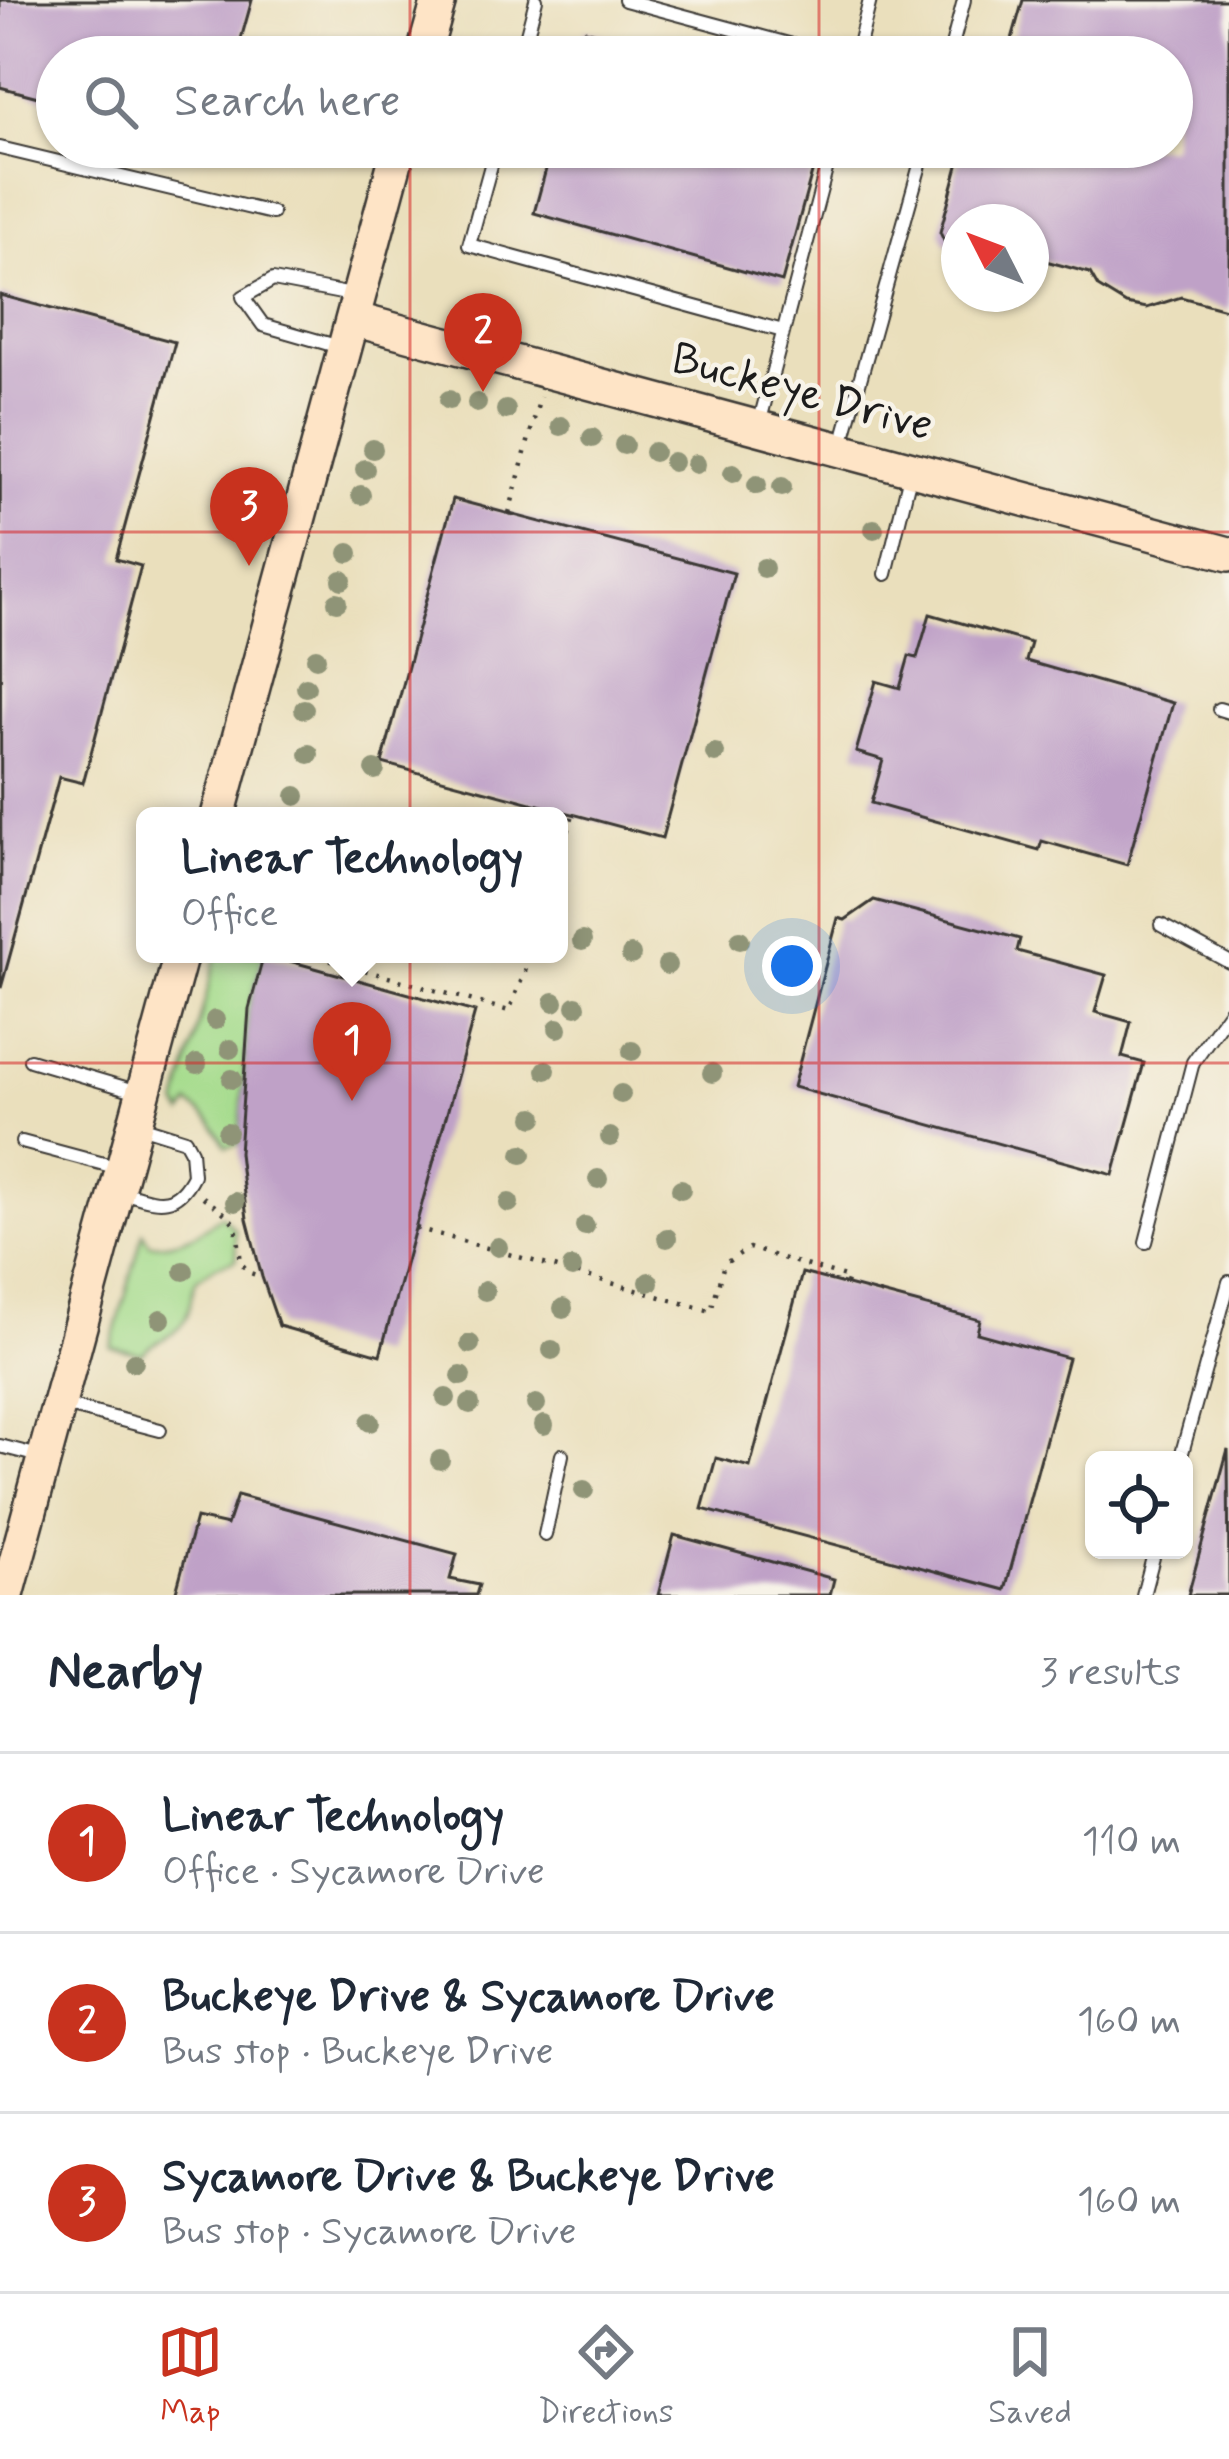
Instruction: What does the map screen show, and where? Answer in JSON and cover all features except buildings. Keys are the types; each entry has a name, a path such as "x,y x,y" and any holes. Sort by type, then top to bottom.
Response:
{"street":[{"path":"430,36 439,0"},
{"path":"220,807 393,168"},
{"name":"Buckeye Drive","path":"352,321 1229,554"},
{"path":"7,1595 11,1535 44,1457 179,963"}],"lane":[{"path":"527,36 536,0"},
{"path":"625,0 759,36"},
{"path":"862,36 871,0"},
{"path":"955,36 964,0"},
{"path":"0,148 36,157"},
{"path":"84,168 272,213"},
{"path":"490,168 469,245 783,332"},
{"path":"758,428 826,168"},
{"path":"841,449 919,168"},
{"path":"273,280 352,321 262,325 243,297 273,280"},
{"path":"886,574 912,468"},
{"path":"1161,925 1229,962"},
{"path":"1146,1242 1193,1062 1229,1011"},
{"path":"22,1142 120,1180 164,1203 178,1198 188,1186 194,1166 185,1141 138,1109 30,1060"},
{"path":"1182,1451 1229,1282"},
{"path":"59,1404 160,1430"},
{"path":"0,1446 44,1457"},
{"path":"544,1535 562,1454"},
{"path":"1143,1595 1153,1559"}],"path":[{"path":"509,513 547,371"},
{"path":"568,835 574,814"},
{"path":"339,963 509,1011 528,963"},
{"path":"470,1010 473,1001"},
{"path":"188,1186 235,1222 241,1263 262,1277"},
{"path":"416,1228 711,1311 724,1264 749,1248 848,1278 846,1284"}],"green space":[{"path":"215,963 262,963 249,1009 239,1144 226,1147 212,1122 190,1104 183,1114 178,1104"},
{"path":"221,1215 235,1230 236,1260 197,1279 182,1325 142,1354 111,1347 143,1233 150,1244 180,1240"}],"place":[{"name":"Buckeye Drive & Sycamore Drive","path":"483,392"},
{"name":"Sycamore Drive & Buckeye Drive","path":"249,566"},
{"name":"Linear Technology","path":"352,1101"}]}
